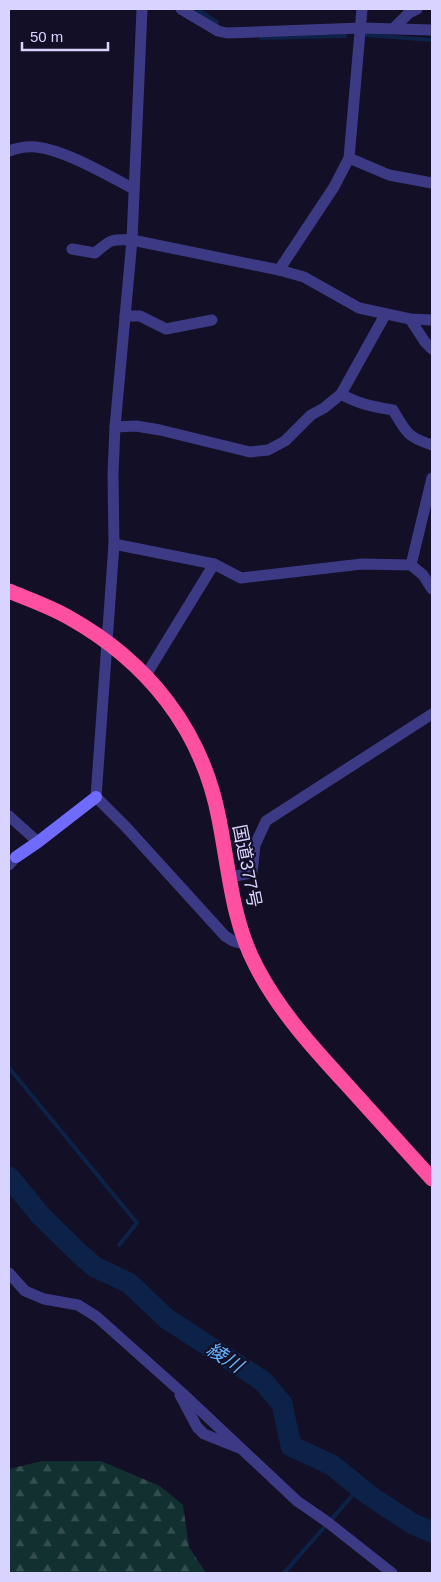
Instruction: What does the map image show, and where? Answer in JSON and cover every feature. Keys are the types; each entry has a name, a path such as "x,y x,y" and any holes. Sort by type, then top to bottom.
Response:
{"highway":[{"name":"国道377号","path":"9,590 66,615 107,642 146,675 170,703 202,761 213,789 234,904 246,945 256,967 279,1004 307,1041 432,1179"}],"street":[{"path":"13,861 96,797 114,544 113,474 115,427 132,240 142,9"},
{"path":"181,9 218,31 227,33 361,28 432,30"},
{"path":"280,270 334,187 349,158 362,9"},
{"path":"394,28 409,13 417,9"},
{"path":"9,151 16,148 35,146 52,151 78,161 134,188"},
{"path":"349,158 389,176 432,183"},
{"path":"72,249 95,253 109,241 118,239 132,240 280,270 304,277 359,308 385,315 432,320"},
{"path":"115,427 136,426 160,430 250,452 268,450 284,441 311,415 324,408 341,394 385,315"},
{"path":"125,316 140,316 166,329 212,320"},
{"path":"410,319 425,342 432,349"},
{"path":"341,394 363,405 393,410 407,434 432,445"},
{"path":"411,565 432,478"},
{"path":"114,544 214,564 241,578 362,564 411,565 423,575 432,589"},
{"path":"146,675 214,564"},
{"path":"229,877 252,873 255,845 266,821 432,714"},
{"path":"96,797 126,827 225,936 246,945"},
{"path":"9,816 38,842"},
{"path":"9,1273 25,1292 44,1299 78,1306 97,1317 180,1391 180,1396 197,1427 204,1434 244,1450 297,1501 330,1524 392,1573"}],"green space":[{"path":"42,1461 101,1461 160,1486 183,1505 189,1547 206,1573 9,1573 9,1469"}],"waterway":[{"path":"197,9 217,22"},
{"path":"366,35 432,40"},
{"path":"261,38 345,36"},
{"path":"9,1068 137,1223 119,1245"},
{"name":"綾川","path":"9,1177 41,1216 95,1267 129,1283 167,1319 263,1381 282,1404 291,1446 332,1465 370,1496 413,1524 432,1532"},
{"path":"284,1573 359,1488"}]}
